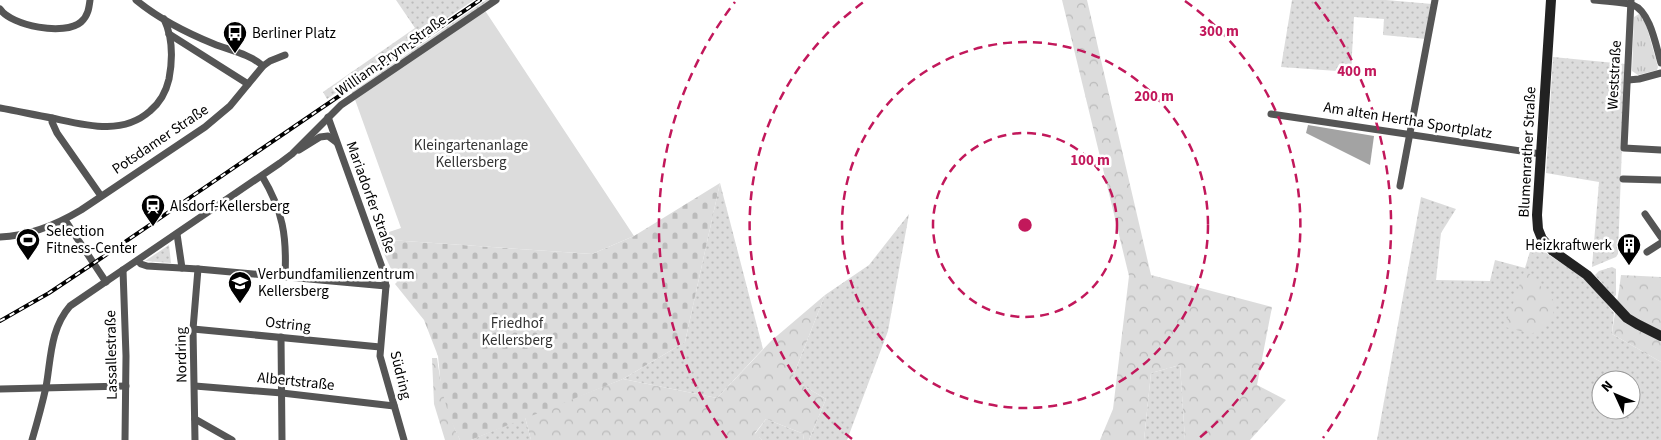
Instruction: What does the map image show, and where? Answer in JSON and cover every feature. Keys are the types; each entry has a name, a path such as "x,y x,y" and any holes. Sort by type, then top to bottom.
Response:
{"street":[{"path":"0,9 7,18 16,22 62,29 81,22 88,12 90,0"},
{"path":"136,0 164,19 212,43 254,59 263,66"},
{"name":"William-Prym-Straße","path":"292,154 341,105 496,0"},
{"path":"1400,186 1434,0"},
{"name":"Blumenrather Straße","path":"1551,0 1537,215 1538,229 1542,239 1552,252 1587,275 1627,318 1661,336"},
{"path":"1594,0 1631,2 1640,8 1646,16 1661,63"},
{"name":"Weststraße","path":"1631,2 1624,148 1661,150"},
{"path":"0,108 84,125 111,127 124,125 144,116 160,102 168,85 172,43 164,19"},
{"path":"169,34 248,84"},
{"name":"Potsdamer Straße","path":"0,237 28,233 65,220 205,127 230,106 263,66 285,55"},
{"path":"1628,80 1661,73"},
{"name":"Am alten Hertha Sportplatz","path":"1271,114 1541,154"},
{"path":"52,118 57,133 101,196"},
{"name":"Mariadorfer Straße","path":"328,118 383,270 386,286"},
{"path":"32,440 46,388 54,334 62,315 70,306 292,154 320,137 328,136 336,142"},
{"path":"262,176 275,202 286,239 284,276"},
{"path":"1623,179 1661,180"},
{"path":"1645,214 1661,237"},
{"path":"65,220 106,282"},
{"path":"176,234 182,268"},
{"path":"1647,252 1661,243"},
{"path":"138,260 147,266 386,286"},
{"name":"Nordring","path":"195,440 193,329 198,269"},
{"name":"Lassallestraße","path":"123,270 126,356 125,440"},
{"name":"Südring","path":"386,286 380,356 404,440"},
{"name":"Ostring","path":"193,329 380,347"},
{"path":"281,338 282,440"},
{"path":"0,388 126,386"},
{"name":"Albertstraße","path":"195,386 282,393 394,406"},
{"path":"195,419 232,440"}],"green space":[{"path":"396,0 474,0 327,99 323,92 415,28"},
{"path":"486,0 491,0 353,94 352,92"},
{"path":"1062,0 1087,0 1151,275 1272,307 1257,385 1286,400 1250,440 1185,440 1180,365 1151,373 1144,440 1100,440 1113,409 1129,276"},
{"path":"1292,0 1386,0 1432,4 1426,39 1383,35 1384,19 1354,17 1351,72 1281,67"},
{"name":"Kleingartenanlage Kellersberg","path":"482,6 634,236 592,254 390,240 380,245 377,236 401,228 353,94"},
{"path":"1639,14 1644,17 1658,67 1657,70 1638,75 1632,71 1634,17"},
{"path":"1553,57 1625,64 1618,254 1616,257 1592,267 1599,182 1546,173"},
{"path":"720,183 763,349 717,398 623,379 685,342"},
{"name":"Friedhof Kellersberg","path":"720,183 685,342 623,379 471,440 460,440 450,419 441,387 438,356 424,320 395,284 397,282 380,245 390,240 592,254 634,236"},
{"path":"1421,197 1456,209 1441,233 1436,280 1490,281 1495,260 1525,268 1534,238 1544,251 1576,272 1591,285 1614,313 1612,334 1661,362 1661,440 1377,440"},
{"path":"909,214 888,331 847,440 809,440 826,399 792,379 825,295 869,265"},
{"path":"169,245 171,263 145,261"},
{"path":"1612,267 1616,269 1616,295 1614,297 1595,275 1599,271"},
{"path":"1525,269 1554,301 1553,318 1532,334 1505,327"},
{"path":"1621,275 1661,277 1661,362 1612,334"},
{"path":"825,295 792,379 826,399 809,440 803,440 804,434 766,419 755,433 762,440 531,440 525,417 623,379 717,398 771,341"},
{"path":"432,358 437,358 445,400 460,440 445,440 434,404"},
{"path":"1180,365 1185,440 1144,440 1151,373"},
{"path":"525,417 531,440 471,440"},
{"path":"766,419 804,434 803,440 762,440 755,434"}],"shaded area":[{"path":"1308,125 1374,136 1370,165 1306,133"}],"railway":[{"path":"0,321 49,293 94,263 480,0"}],"place":[{"name":"Berliner Platz","path":"235,54"},
{"name":"Alsdorf-Kellersberg","path":"153,227"},
{"name":"Selection Fitness-Center","path":"28,261"},
{"name":"Heizkraftwerk","path":"1629,266"},
{"name":"Verbundfamilienzentrum Kellersberg","path":"240,304"}]}
